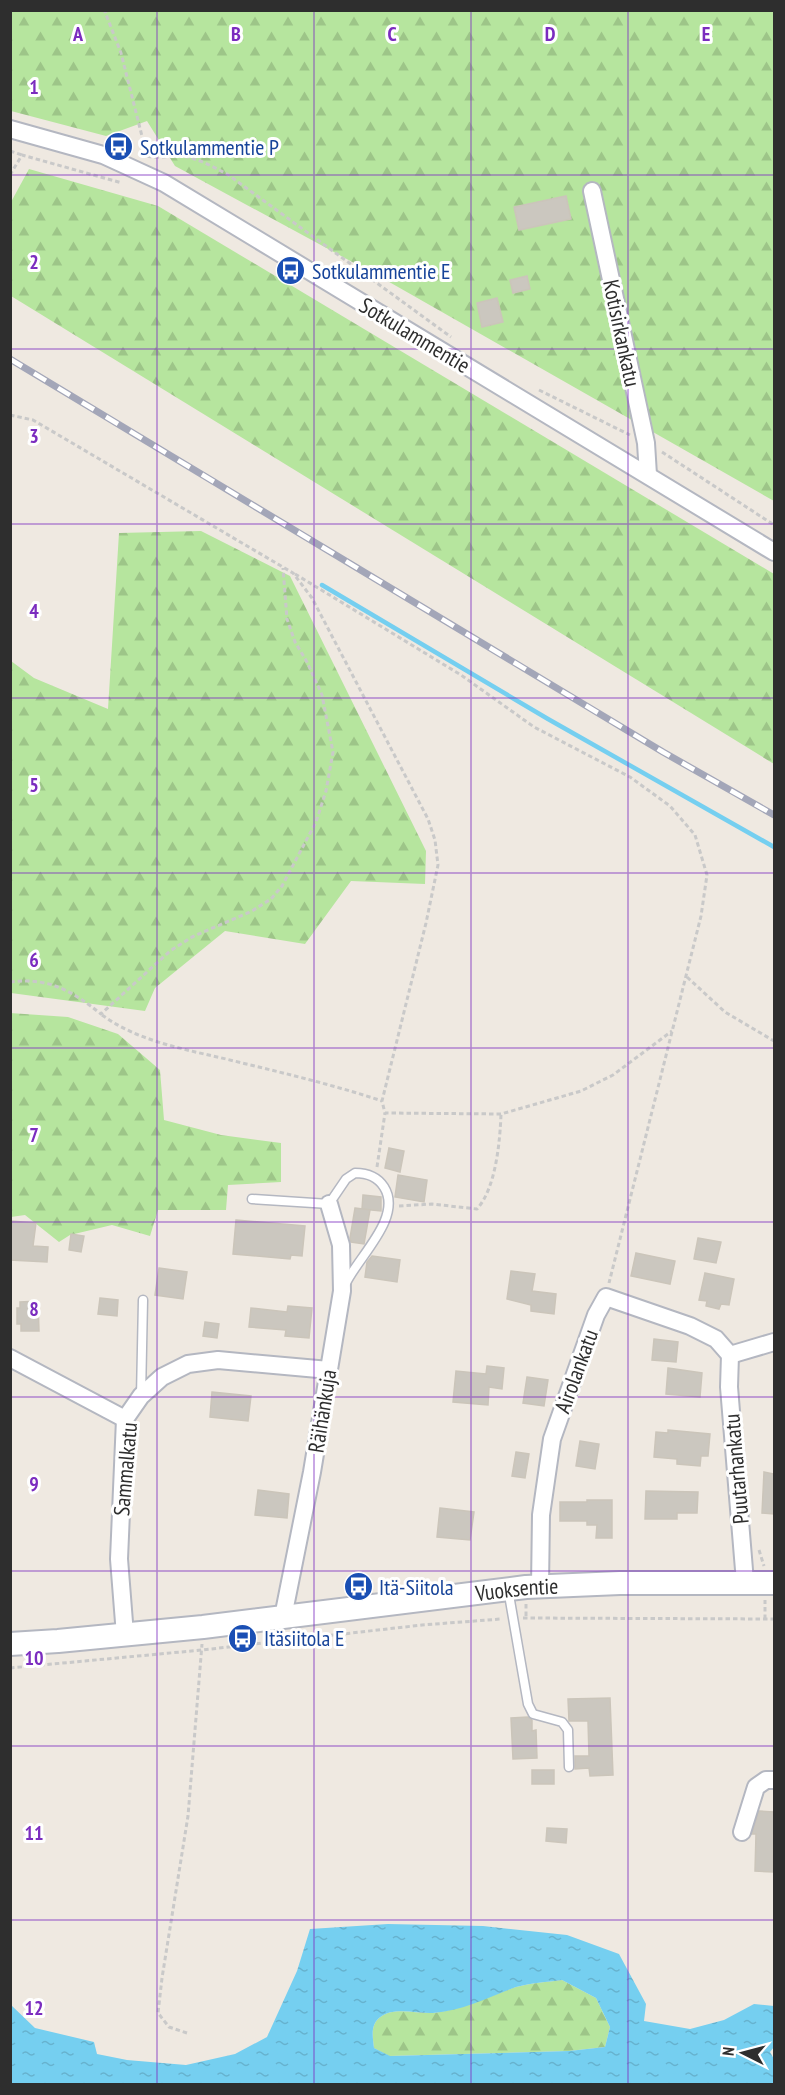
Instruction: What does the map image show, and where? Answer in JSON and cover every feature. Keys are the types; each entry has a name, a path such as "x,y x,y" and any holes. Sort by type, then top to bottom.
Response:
{"street":[{"name":"Sotkulammentie","path":"10,129 69,143 103,155 164,183 774,552"},
{"name":"Kotisirkankatu","path":"592,191 646,443 648,475"},
{"name":"Räihänkuja","path":"283,1617 312,1472 342,1291 341,1245 329,1204"},
{"path":"606,1296 690,1326 716,1339 730,1355 774,1342"},
{"name":"Airolankatu","path":"540,1586 541,1515 552,1439 596,1315 606,1296"},
{"name":"Puutarhankatu","path":"730,1355 729,1387 745,1582"},
{"path":"10,1358 125,1419"},
{"name":"Sammalkatu","path":"125,1635 119,1559 125,1419 141,1396 162,1377 188,1364 218,1360 329,1370"},
{"name":"Vuoksentie","path":"10,1644 203,1627 540,1586 774,1583"},
{"path":"742,1832 756,1787 766,1780 774,1780"}],"lane":[{"path":"252,1199 329,1204 346,1179 355,1173 374,1176 382,1184 388,1194 389,1206 380,1233 350,1275 342,1291"},
{"path":"141,1396 143,1300"},
{"path":"507,1589 528,1704 533,1714 562,1722 568,1730 570,1767"}],"path":[{"path":"106,11 122,53 147,156 158,159 177,156 197,159 227,174 457,341"},
{"path":"10,151 122,183 131,182"},
{"path":"10,175 22,155"},
{"path":"538,389 646,443 774,525"},
{"path":"10,415 33,420 461,675 534,727 630,777 670,806 695,835 707,875 701,916 606,1296"},
{"path":"101,1014 170,951 192,937 252,911 271,899 282,886 316,822 326,791 333,752 322,694 295,642 287,619 284,568"},
{"path":"293,573 312,598 428,819 435,840 438,865 429,912 382,1101 385,1113 374,1176"},
{"path":"687,977 725,1012 774,1041"},
{"path":"10,981 28,979 50,983 78,996 116,1025 158,1042 339,1087 382,1101"},
{"path":"385,1113 501,1114 581,1091 613,1075 672,1031"},
{"path":"389,1206 432,1204 477,1209 485,1200 491,1182 501,1128 501,1114"},
{"path":"10,1668 202,1650 423,1625 513,1618 774,1619"},
{"path":"187,2033 169,2027 158,2013 188,1816 203,1627"}],"green space":[{"path":"10,11 774,11 774,501 391,283 175,166 147,121 106,136 11,111"},
{"path":"29,169 158,206 774,574 774,764 11,296 11,202"},
{"path":"201,531 290,576 426,851 425,884 351,881 305,944 225,931 155,988 145,1011 11,993 11,661 34,678 108,709 119,533"},
{"path":"10,1013 68,1017 118,1034 160,1070 164,1120 221,1135 281,1143 281,1182 228,1185 226,1210 158,1210 150,1236 112,1225 70,1235 59,1242 25,1215 11,1217"},
{"path":"562,1980 596,1998 610,2027 605,2047 569,2051 389,2056 374,2048 374,2025 385,2014 398,2011 433,2013 444,2011 465,2006 516,1987"}],"water":[{"path":"388,1924 483,1926 567,1935 619,1954 646,2004 644,2021 690,2029 724,2020 754,2004 774,2006 774,2047 770,2052 774,2059 774,2084 11,2084 11,2005 35,2028 94,2042 97,2054 127,2060 186,2065 235,2054 267,2037 297,1971 310,1929","holes":["562,1980 596,1998 610,2027 605,2047 569,2051 390,2056 374,2048 374,2025 379,2018 391,2012 433,2013 455,2010 516,1987"]}],"building":[{"path":"566,196 571,219 519,230 514,207"},
{"path":"527,276 530,289 513,293 510,280"},
{"path":"497,298 503,322 482,327 477,303"},
{"path":"389,1148 404,1151 400,1172 385,1168"},
{"path":"398,1175 427,1180 424,1202 395,1197"},
{"path":"363,1195 381,1197 381,1211 362,1209"},
{"path":"355,1208 370,1210 364,1244 351,1242 350,1238"},
{"path":"236,1220 305,1226 302,1256 291,1255 290,1259 233,1254"},
{"path":"10,1221 36,1223 33,1246 48,1247 47,1262 10,1260"},
{"path":"71,1234 84,1236 81,1252 69,1250"},
{"path":"698,1238 721,1242 716,1263 694,1259"},
{"path":"636,1253 675,1261 670,1284 631,1276"},
{"path":"372,1256 400,1260 397,1282 365,1277 367,1262"},
{"path":"159,1268 187,1272 183,1299 155,1295"},
{"path":"511,1271 535,1274 532,1291 556,1294 554,1314 531,1311 531,1305 507,1299"},
{"path":"705,1273 734,1279 729,1305 721,1304 719,1309 706,1306 707,1301 699,1300"},
{"path":"100,1298 118,1300 117,1316 98,1314"},
{"path":"38,1301 39,1331 21,1331 21,1324 17,1324 17,1308 20,1308 20,1302"},
{"path":"288,1306 312,1308 309,1338 285,1336 286,1330 249,1327 251,1308 287,1312"},
{"path":"205,1322 219,1324 217,1338 203,1336"},
{"path":"654,1339 678,1342 676,1362 652,1360"},
{"path":"487,1366 504,1368 502,1389 489,1387 488,1405 453,1402 456,1371 486,1374"},
{"path":"668,1368 702,1373 700,1397 666,1394"},
{"path":"527,1377 548,1380 544,1406 523,1403"},
{"path":"212,1392 251,1396 248,1421 210,1417"},
{"path":"668,1430 710,1434 708,1456 701,1456 700,1466 677,1464 677,1459 654,1457 656,1432 668,1433"},
{"path":"580,1441 599,1444 595,1469 576,1466"},
{"path":"516,1452 529,1454 525,1478 512,1476"},
{"path":"764,1472 774,1474 774,1514 762,1513"},
{"path":"258,1490 289,1494 287,1518 255,1515"},
{"path":"646,1491 698,1492 697,1513 677,1513 677,1519 645,1519"},
{"path":"587,1500 612,1500 612,1538 596,1538 597,1525 587,1525 587,1521 560,1521 560,1502 587,1502"},
{"path":"440,1508 474,1512 470,1540 437,1537"},
{"path":"610,1698 613,1775 590,1776 589,1768 575,1769 575,1756 589,1756 588,1721 569,1721 568,1699"},
{"path":"528,1717 532,1720 532,1731 536,1730 537,1758 513,1759 511,1718"},
{"path":"532,1770 554,1770 554,1784 532,1784"},
{"path":"759,1811 774,1812 773,1872 755,1871 756,1834 752,1834"},
{"path":"547,1828 567,1829 566,1843 546,1841"}],"waterway":[{"path":"322,585 548,719 774,847"}],"railway":[{"path":"10,359 663,752 774,815"}],"place":[{"name":"Sotkulammentie P","path":"119,147"},
{"name":"Sotkulammentie E","path":"291,271"},
{"name":"Itä-Siitola","path":"358,1587"},
{"name":"Itäsiitola E","path":"243,1638"}]}
